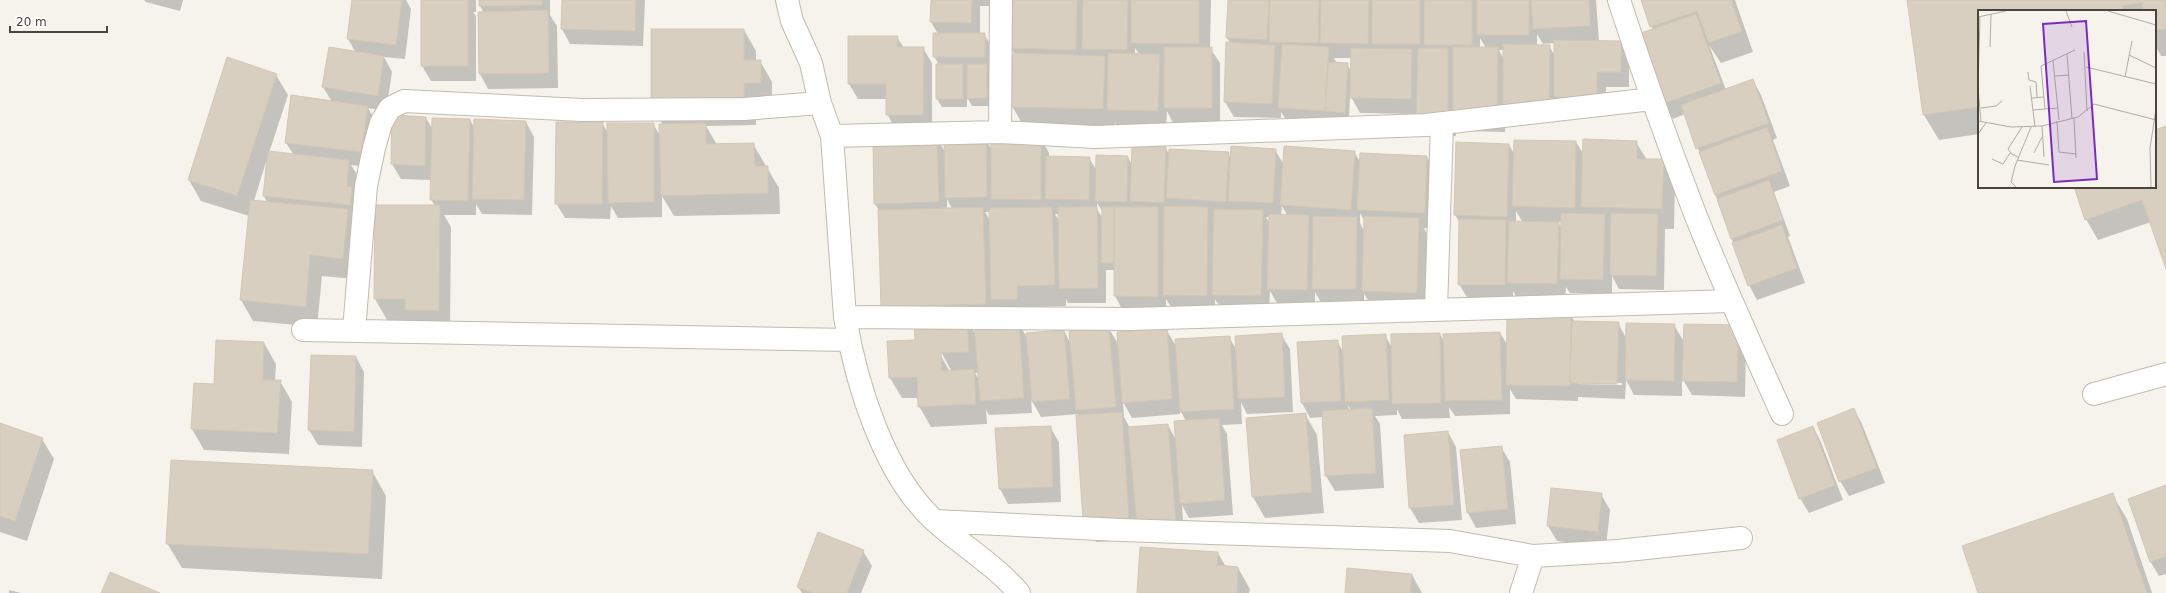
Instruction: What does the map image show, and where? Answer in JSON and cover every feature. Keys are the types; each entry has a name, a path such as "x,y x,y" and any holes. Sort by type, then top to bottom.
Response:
{"street":[{"path":"787,0 792,21 811,63 820,103 832,136 845,317 849,340 863,395 882,442 907,488 935,521 1008,581 1019,593"},
{"path":"1000,0 1000,132"},
{"path":"1619,0 1652,99 1694,211 1731,301 1782,414"},
{"path":"832,136 1000,132 1095,138 1442,124 1652,99"},
{"path":"354,330 366,186 374,148 381,123 390,108 404,101 582,110 744,109 820,103"},
{"path":"1436,309 1442,124"},
{"path":"845,317 1132,319 1731,301"},
{"path":"303,330 611,337 849,340"},
{"path":"2094,394 2166,374"},
{"path":"935,521 1121,530 1450,541 1533,556 1618,551 1741,538"},
{"path":"1521,593 1533,556"}],"building":[{"path":"352,0 402,0 396,45 347,39"},
{"path":"421,0 468,0 468,66 421,66"},
{"path":"479,0 542,0 542,5 479,6"},
{"path":"562,0 636,0 635,31 561,29"},
{"path":"931,0 972,0 971,23 930,22"},
{"path":"1011,0 1077,0 1076,50 1010,48"},
{"path":"1083,0 1128,0 1127,50 1082,49"},
{"path":"1131,0 1199,0 1199,44 1131,43"},
{"path":"1228,0 1269,0 1267,40 1226,38"},
{"path":"1270,0 1319,0 1318,43 1269,42"},
{"path":"1321,0 1369,0 1368,44 1320,43"},
{"path":"1372,0 1420,0 1420,44 1372,44"},
{"path":"1424,0 1472,0 1472,45 1424,45"},
{"path":"1477,0 1529,0 1529,35 1477,35"},
{"path":"1531,0 1589,0 1590,26 1533,29"},
{"path":"1641,0 1731,0 1742,31 1709,43 1697,11 1650,27"},
{"path":"1907,0 2166,0 2166,29 2156,30 2156,10 2143,10 2142,3 2122,6 2123,10 1978,10 1978,107 1923,115"},
{"path":"548,10 549,73 479,74 478,12"},
{"path":"1696,14 1721,83 1663,104 1638,34"},
{"path":"651,29 744,29 744,60 761,60 761,83 744,83 744,105 651,105"},
{"path":"933,33 985,33 985,57 933,57"},
{"path":"848,36 898,36 897,47 924,47 923,115 886,115 886,84 848,84"},
{"path":"1554,40 1621,41 1621,72 1597,72 1597,98 1554,97"},
{"path":"1226,42 1275,45 1272,104 1224,102"},
{"path":"1282,44 1329,47 1325,111 1278,108"},
{"path":"1503,44 1550,45 1549,106 1503,106"},
{"path":"329,47 384,56 378,96 322,87"},
{"path":"1164,47 1212,47 1212,108 1164,108"},
{"path":"1453,47 1498,47 1497,117 1453,116"},
{"path":"1351,48 1412,49 1411,99 1350,98"},
{"path":"1418,48 1448,48 1448,121 1416,120"},
{"path":"1013,53 1105,56 1103,109 1011,107"},
{"path":"1108,53 1160,54 1158,111 1107,110"},
{"path":"227,57 277,74 237,196 188,180"},
{"path":"1328,62 1348,63 1345,113 1325,111"},
{"path":"936,64 963,64 963,99 936,99"},
{"path":"967,64 987,64 987,98 967,99"},
{"path":"1753,79 1769,123 1696,149 1681,105"},
{"path":"291,95 368,106 361,152 285,143"},
{"path":"392,115 426,117 425,166 391,164"},
{"path":"432,118 470,119 468,201 430,200"},
{"path":"474,119 526,121 524,200 472,199"},
{"path":"556,122 603,122 602,204 555,204"},
{"path":"607,123 654,123 654,202 608,203"},
{"path":"706,123 706,144 754,143 755,166 768,166 768,193 661,196 659,124"},
{"path":"2166,126 2166,269 2142,200 2085,220 2074,188 2156,188 2156,130"},
{"path":"1767,127 1782,171 1715,195 1699,152"},
{"path":"937,137 939,202 874,204 873,139"},
{"path":"944,137 986,137 987,197 945,198"},
{"path":"991,137 1041,137 1041,200 991,199"},
{"path":"1583,139 1637,141 1637,159 1664,159 1662,209 1581,207"},
{"path":"1514,140 1576,141 1575,208 1512,206"},
{"path":"1456,142 1509,144 1507,217 1454,215"},
{"path":"1132,146 1166,147 1164,203 1130,201"},
{"path":"1231,146 1276,149 1273,203 1228,201"},
{"path":"1284,146 1355,151 1351,210 1280,205"},
{"path":"1169,149 1229,152 1226,202 1166,198"},
{"path":"268,151 349,160 347,186 352,187 350,205 263,196"},
{"path":"1360,153 1427,156 1425,213 1357,210"},
{"path":"1096,155 1128,156 1127,202 1095,201"},
{"path":"1046,156 1090,157 1089,200 1045,199"},
{"path":"1769,180 1783,220 1731,239 1717,199"},
{"path":"250,200 348,209 343,259 310,255 306,307 240,300"},
{"path":"375,205 440,205 439,311 405,310 405,299 374,299"},
{"path":"1164,206 1208,207 1207,296 1163,295"},
{"path":"983,207 986,304 881,307 878,210"},
{"path":"1052,207 1055,285 1017,286 1018,299 991,300 989,208"},
{"path":"1058,207 1097,207 1098,288 1059,289"},
{"path":"1102,207 1114,207 1114,263 1101,263"},
{"path":"1114,207 1158,207 1158,297 1114,296"},
{"path":"1214,209 1263,210 1261,296 1212,295"},
{"path":"1561,213 1605,214 1603,280 1560,279"},
{"path":"1611,213 1658,214 1656,276 1610,275"},
{"path":"1269,214 1309,215 1307,290 1267,289"},
{"path":"1313,216 1357,217 1356,289 1312,289"},
{"path":"1364,216 1419,218 1417,293 1362,291"},
{"path":"1459,219 1506,220 1505,285 1458,285"},
{"path":"1509,221 1559,222 1557,284 1507,283"},
{"path":"1782,225 1797,268 1748,286 1732,243"},
{"path":"1507,312 1571,313 1570,386 1506,385"},
{"path":"967,319 969,352 941,353 942,371 974,369 976,404 918,407 917,377 889,378 887,341 915,340 914,321"},
{"path":"1019,321 1024,398 980,401 974,325"},
{"path":"1572,321 1619,322 1617,384 1570,383"},
{"path":"1626,323 1675,324 1674,381 1625,380"},
{"path":"1684,324 1738,325 1737,382 1682,381"},
{"path":"1109,328 1116,407 1076,410 1069,331"},
{"path":"1167,328 1172,399 1122,403 1117,332"},
{"path":"1064,330 1070,399 1032,402 1026,333"},
{"path":"1500,332 1502,400 1445,401 1443,334"},
{"path":"1282,333 1285,397 1238,399 1235,336"},
{"path":"1440,333 1441,403 1392,404 1391,334"},
{"path":"1386,334 1389,400 1345,402 1342,336"},
{"path":"1230,336 1234,409 1180,412 1175,339"},
{"path":"216,340 264,342 263,380 281,380 277,433 191,429 194,383 214,384"},
{"path":"1338,340 1341,401 1301,403 1297,342"},
{"path":"311,355 356,356 354,432 308,430"},
{"path":"1372,408 1376,473 1325,476 1322,411"},
{"path":"1854,408 1877,468 1839,482 1817,423"},
{"path":"1122,412 1129,518 1083,521 1076,415"},
{"path":"1306,413 1312,492 1252,497 1246,418"},
{"path":"1219,418 1225,500 1180,504 1174,421"},
{"path":"0,423 43,438 15,521 0,516"},
{"path":"1168,424 1176,522 1137,525 1128,427"},
{"path":"1051,426 1053,487 999,489 995,428"},
{"path":"1813,426 1835,485 1799,499 1777,440"},
{"path":"1448,431 1454,505 1409,508 1404,435"},
{"path":"1502,446 1508,509 1467,513 1460,450"},
{"path":"171,460 373,470 368,554 166,544"},
{"path":"2166,485 2166,556 2150,562 2128,499"},
{"path":"1551,488 1602,493 1598,532 1547,526"},
{"path":"2113,493 2147,593 1978,593 1962,546"},
{"path":"818,532 864,550 847,593 813,593 797,587"},
{"path":"1140,547 1218,552 1217,565 1238,567 1237,593 1137,593"},
{"path":"1347,568 1412,574 1410,593 1345,593"},
{"path":"110,572 160,593 101,593"}]}
